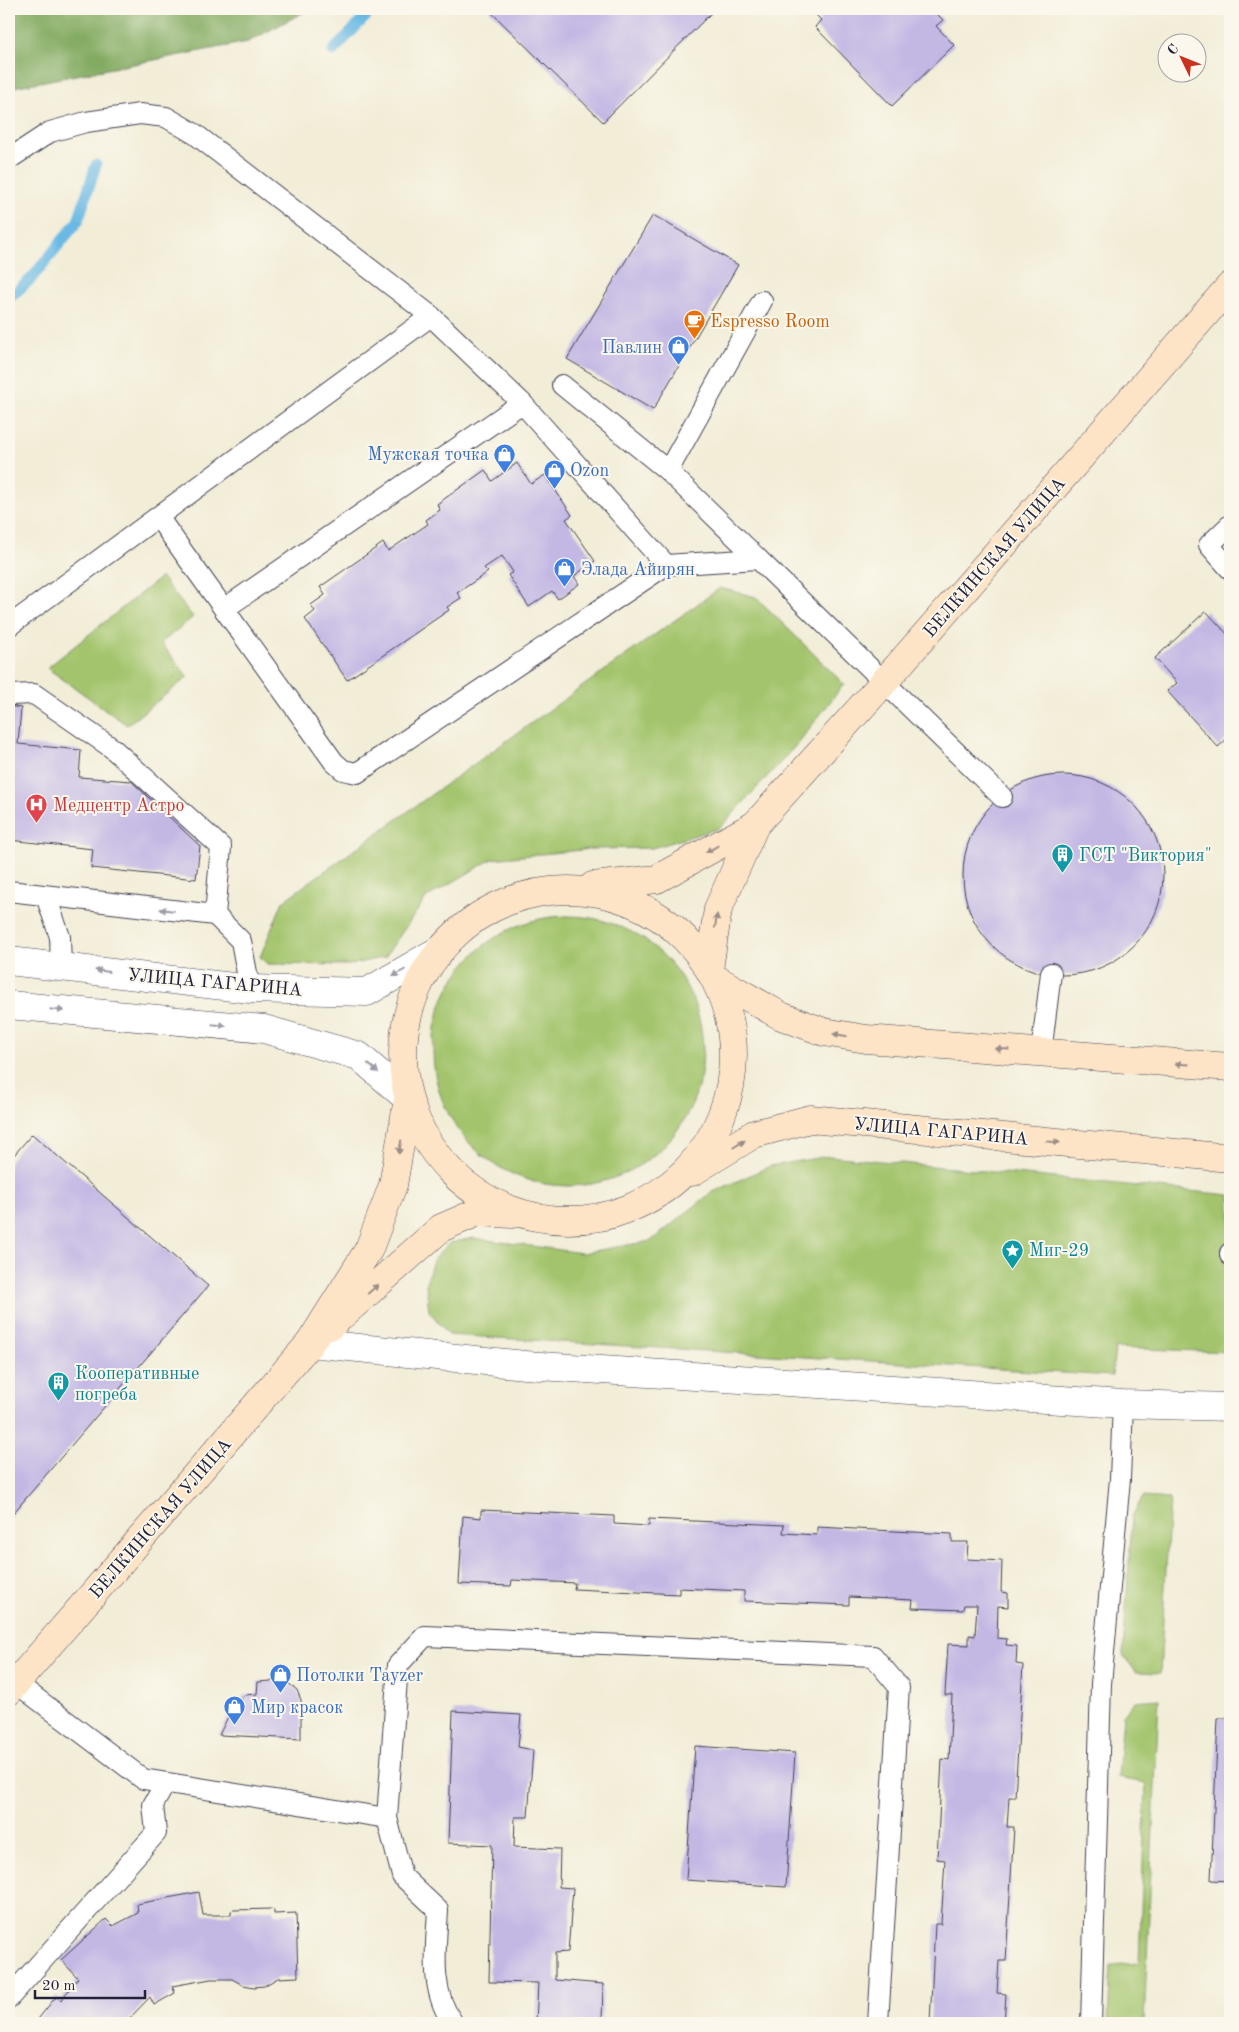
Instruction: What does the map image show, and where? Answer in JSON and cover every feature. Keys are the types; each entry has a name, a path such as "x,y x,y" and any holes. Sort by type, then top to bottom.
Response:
{"main road":[{"name":"БЕЛКИНСКАЯ УЛИЦА","path":"712,974 718,909 755,825 884,682 1230,286"},
{"name":"БЕЛКИНСКАЯ УЛИЦА","path":"555,890 656,879 755,825"},
{"path":"529,1216 488,1200 453,1174 426,1139 408,1099 403,1060 406,1020 419,982 441,949 473,919 512,899 555,890 604,893 649,910 688,940 712,974 733,1035 730,1092 707,1145 667,1188"},
{"path":"712,974 781,1016 824,1032 866,1039 1230,1067"},
{"name":"БЕЛКИНСКАЯ УЛИЦА","path":"310,1344 368,1248 393,1185 408,1099"},
{"name":"УЛИЦА ГАГАРИНА","path":"529,1216 577,1220 625,1211 667,1188 754,1134 810,1119 1230,1158"},
{"name":"БЕЛКИНСКАЯ УЛИЦА","path":"12,1687 310,1344 442,1228 478,1212 529,1216"}],"street":[{"name":"УЛИЦА ГАГАРИНА","path":"9,961 250,989 367,992 441,949"},
{"path":"9,1005 264,1029 359,1056 408,1099"},
{"path":"310,1344 535,1366 1123,1404 1230,1407"}],"lane":[{"path":"9,159 50,132 86,122 140,114 166,117 195,134 431,316 522,403 666,565"},
{"path":"668,471 762,301"},
{"path":"9,626 431,316"},
{"path":"562,384 668,471 1002,797"},
{"path":"224,609 522,403"},
{"path":"158,517 334,762 343,770 357,772 666,565 758,560"},
{"path":"1230,525 1209,545 1230,569"},
{"path":"9,695 34,694 112,748 221,847 215,915"},
{"path":"9,891 215,915 242,941 250,989"},
{"path":"46,896 60,937 60,967"},
{"path":"1041,1052 1051,973"},
{"path":"1091,2023 1101,1684 1120,1479 1123,1404"},
{"path":"453,2023 443,2010 434,1973 438,1910 402,1876 387,1818 398,1665 424,1636 873,1656 899,1687 878,2023"},
{"path":"12,1687 143,1779 387,1818"},
{"path":"9,1998 156,1833 153,1805 165,1784"}],"green space":[{"path":"9,9 310,9 248,42 9,88"},
{"path":"161,577 193,617 161,643 188,677 127,725 47,668"},
{"path":"720,588 756,597 844,684 799,742 720,828 652,848 591,849 492,859 426,898 385,957 349,965 267,964 260,957 283,901"},
{"path":"568,916 594,919 620,926 654,947 672,965 693,999 700,1025 703,1051 700,1077 693,1103 672,1137 654,1155 620,1176 594,1183 568,1186 542,1183 516,1176 482,1155 464,1137 443,1103 436,1077 433,1051 436,1025 443,999 464,965 482,947 516,926 542,919"},
{"path":"829,1156 1230,1195 1230,1352 1115,1348 1112,1376 449,1335 429,1311 426,1284 433,1260 449,1243 473,1238 582,1253 651,1241 711,1193 770,1166"},
{"path":"1143,1497 1170,1499 1160,1673 1136,1672 1123,1655 1132,1516"},
{"path":"1159,1699 1144,2023 1108,2023 1111,1965 1139,1963 1146,1783 1118,1778 1123,1715 1135,1701"}],"building":[{"path":"488,9 715,9 603,122"},
{"path":"810,9 932,9 943,20 936,26 954,45 892,106 815,27 821,20"},
{"path":"653,215 738,265 653,410 567,359"},
{"path":"517,463 531,484 545,475 572,515 566,519 595,561 574,576 579,584 558,599 552,591 529,607 508,575 513,572 502,556 484,568 488,572 457,593 461,598 447,607 449,610 347,680 305,619 315,611 311,605 325,595 320,587 383,543 388,551 428,524 426,520 440,510 437,504 485,470 492,481"},
{"path":"1206,611 1230,637 1230,741 1228,738 1218,747 1167,691 1177,683 1155,658"},
{"path":"9,706 21,708 18,744 81,750 79,777 131,781 200,846 196,879 91,868 93,849 9,840"},
{"name":"ГСТ \"Виктория\"","path":"1053,775 1073,775 1101,782 1119,792 1134,804 1146,819 1156,837 1163,865 1163,885 1156,913 1146,931 1134,946 1119,958 1101,968 1073,975 1053,975 1025,968 1007,958 986,939 970,913 967,904 963,885 963,865 970,837 980,819 999,798 1025,782 1034,779"},
{"name":"Кооперативные погреба","path":"32,1134 208,1286 9,1518 9,1161"},
{"path":"481,1510 614,1516 614,1524 649,1526 649,1519 784,1525 783,1533 817,1535 817,1527 952,1534 952,1542 968,1542 967,1559 1002,1561 1001,1592 1008,1593 1008,1607 998,1606 997,1638 1007,1639 1006,1645 1017,1646 1016,1664 1023,1665 1015,1797 1009,1797 1007,1827 1014,1827 1006,1961 999,1961 997,1993 1006,1994 1004,2023 930,2023 935,1924 941,1924 945,1860 937,1859 942,1759 949,1760 952,1695 945,1695 948,1644 969,1645 969,1635 975,1636 977,1605 964,1605 963,1610 912,1608 913,1600 849,1597 849,1605 744,1601 744,1591 679,1588 679,1594 574,1589 575,1583 512,1580 511,1586 459,1584 463,1516 481,1518"},
{"path":"284,1680 297,1690 301,1700 301,1739 219,1735 230,1713 244,1695 257,1694 258,1682"},
{"path":"453,1711 521,1715 518,1747 533,1750 528,1817 515,1817 514,1847 560,1849 559,1887 573,1888 568,1952 555,1953 555,1980 603,1984 602,2019 614,2020 614,2023 536,2023 538,1983 489,1982 492,1845 448,1843"},
{"path":"1218,1718 1230,1718 1230,1881 1211,1880"},
{"path":"695,1746 795,1753 786,1887 686,1880"},
{"path":"199,1892 203,1915 231,1915 231,1911 234,1910 271,1909 274,1910 274,1914 296,1913 298,1977 278,1978 264,1986 254,1987 243,1985 232,1979 211,1979 172,1986 175,1993 154,2005 150,1997 125,2023 35,2023 54,1999 57,1997 61,2000 78,1978 61,1960 106,1919 113,1926 138,1913 137,1904"}],"waterway":[{"path":"333,51 373,9"},
{"path":"9,298 31,279 78,221 96,165"}],"place":[{"name":"Espresso Room","path":"694,340"},
{"name":"Павлин","path":"678,366"},
{"name":"Мужская точка","path":"505,473"},
{"name":"Ozon","path":"554,489"},
{"name":"Элада Айирян","path":"565,588"},
{"name":"Медцентр Астро","path":"37,824"},
{"name":"ГСТ \"Виктория\"","path":"1063,874"},
{"name":"Миг-29","path":"1013,1269"},
{"name":"Кооперативные погреба","path":"59,1402"},
{"name":"Потолки Tayzer","path":"280,1694"},
{"name":"Мир красок","path":"235,1726"}]}
